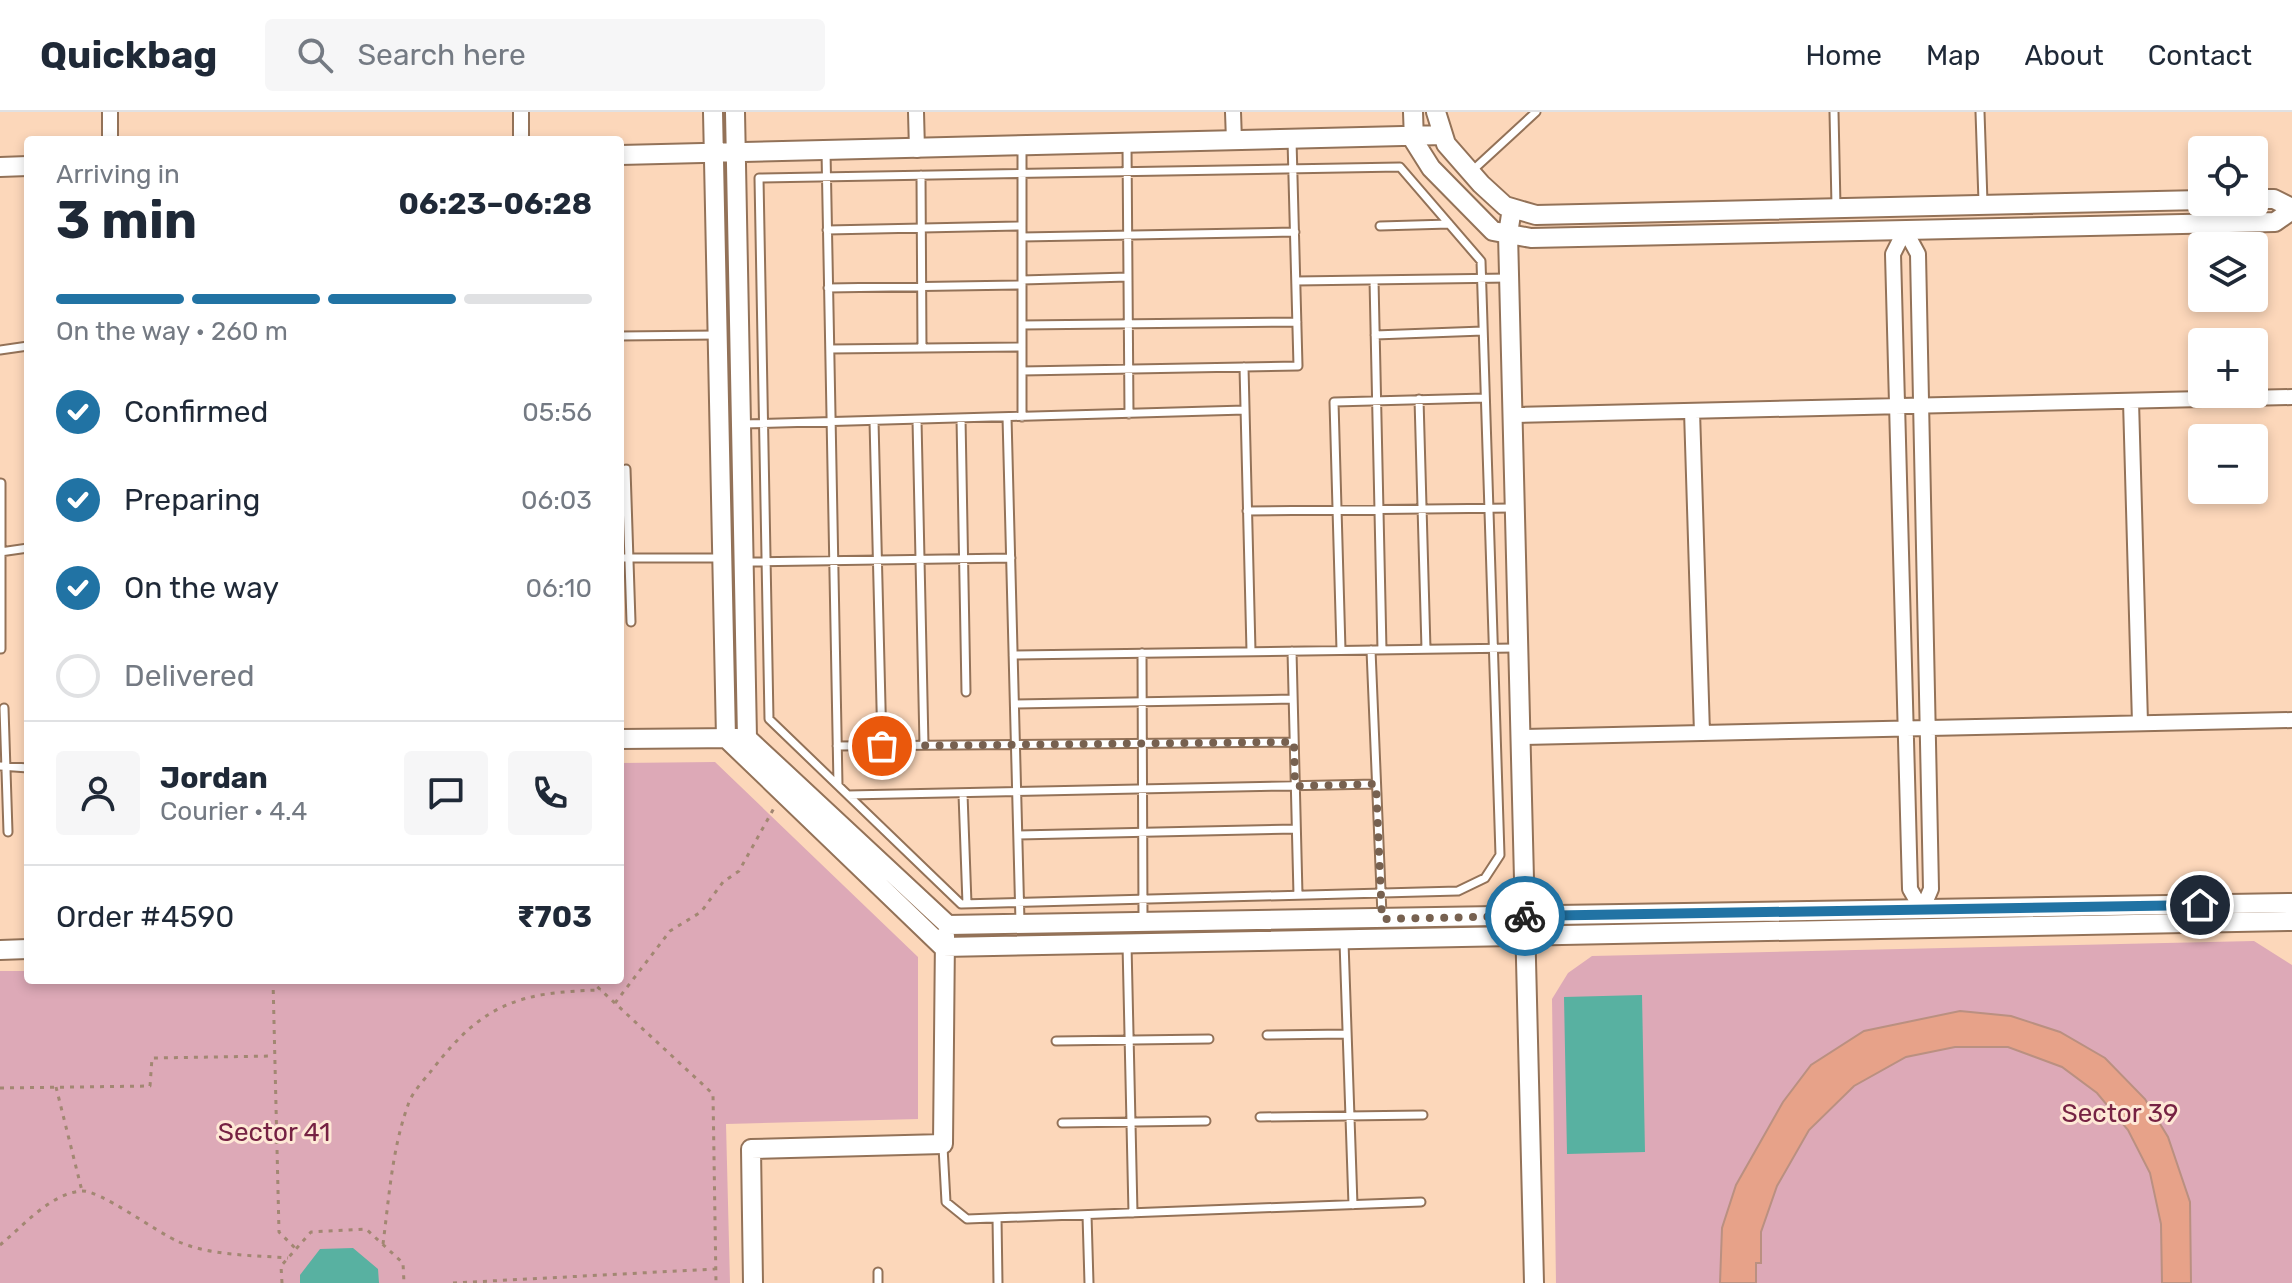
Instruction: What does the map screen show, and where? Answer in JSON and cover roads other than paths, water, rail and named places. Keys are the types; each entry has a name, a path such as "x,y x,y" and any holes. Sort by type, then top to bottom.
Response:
{"street":[{"path":"110,112 110,136"},
{"path":"521,112 521,136"},
{"path":"713,112 726,738 943,947 2292,921"},
{"path":"735,112 747,738"},
{"path":"916,112 917,150"},
{"path":"1233,112 1234,141"},
{"path":"1413,112 1414,136 1431,168 1493,231 1531,238 2275,222 2292,209 2268,199"},
{"path":"1436,112 1446,144 1471,172 1505,206 1536,215 2188,200"},
{"path":"624,155 1022,148 1443,135"},
{"path":"0,167 24,166"},
{"path":"1512,208 1508,234 1534,1283"},
{"path":"1905,230 1918,254 1931,889 1922,910"},
{"path":"1905,230 1893,254 1910,889 1922,910"},
{"path":"1513,415 2292,397"},
{"path":"2131,401 2140,723"},
{"path":"1692,411 1702,733"},
{"path":"1521,737 2292,720"},
{"path":"624,739 747,738 948,925 2292,903"},
{"path":"753,1283 751,1149 943,1144 943,947 948,925"},
{"path":"0,950 24,949"}],"lane":[{"path":"1471,172 1536,112"},
{"path":"1834,112 1836,209"},
{"path":"1980,112 1983,205"},
{"path":"1022,371 1298,366 1292,140"},
{"path":"1127,145 1129,414"},
{"path":"1022,148 1022,417"},
{"path":"826,151 838,786"},
{"path":"1400,167 1481,261 1500,855 1485,878 1458,891 961,904 769,719 759,178 1127,172 1400,167"},
{"path":"921,175 922,348"},
{"path":"1380,226 1449,224"},
{"path":"827,230 1022,226"},
{"path":"1022,237 1295,232"},
{"path":"828,288 922,287 1128,277"},
{"path":"1296,281 1509,278"},
{"path":"1374,280 1382,650"},
{"path":"1022,325 1297,322"},
{"path":"1375,335 1483,331"},
{"path":"624,336 717,335"},
{"path":"0,350 24,347"},
{"path":"830,349 1022,347"},
{"path":"1244,367 1251,651"},
{"path":"1341,650 1334,402 1485,398"},
{"path":"1419,399 1426,649"},
{"path":"741,424 1245,410"},
{"path":"1007,417 1021,924"},
{"path":"961,418 966,692"},
{"path":"917,420 924,745"},
{"path":"874,421 882,746"},
{"path":"626,469 624,558 631,622"},
{"path":"1,483 1,649"},
{"path":"1247,511 1515,508"},
{"path":"1,552 24,549"},
{"path":"624,558 722,558"},
{"path":"743,562 1011,558"},
{"path":"1013,655 1518,648"},
{"path":"1371,650 1382,919"},
{"path":"1292,651 1298,895"},
{"path":"1142,653 1143,922"},
{"path":"1015,704 1293,699"},
{"path":"4,708 3,766 8,832"},
{"path":"837,746 1294,742"},
{"path":"3,766 24,768"},
{"path":"848,795 1376,784"},
{"path":"963,794 967,904"},
{"path":"1018,835 1296,829"},
{"path":"1344,940 1353,1205"},
{"path":"1127,944 1133,1213"},
{"path":"1267,1035 1347,1034"},
{"path":"1056,1041 1209,1039"},
{"path":"1260,1117 1423,1115"},
{"path":"1062,1123 1206,1121"},
{"path":"943,1144 946,1202 967,1219 1421,1202"},
{"path":"1087,1215 1089,1283"},
{"path":"997,1218 998,1283"},
{"path":"878,1272 878,1283"}],"water":[{"path":"1642,995 1645,1152 1567,1154 1564,997"},
{"path":"353,1248 378,1269 379,1283 300,1283 300,1275 320,1249"}],"park label":[{"name":"Sector 39","path":"2120,1113"},
{"name":"Sector 41","path":"274,1132"}]}
